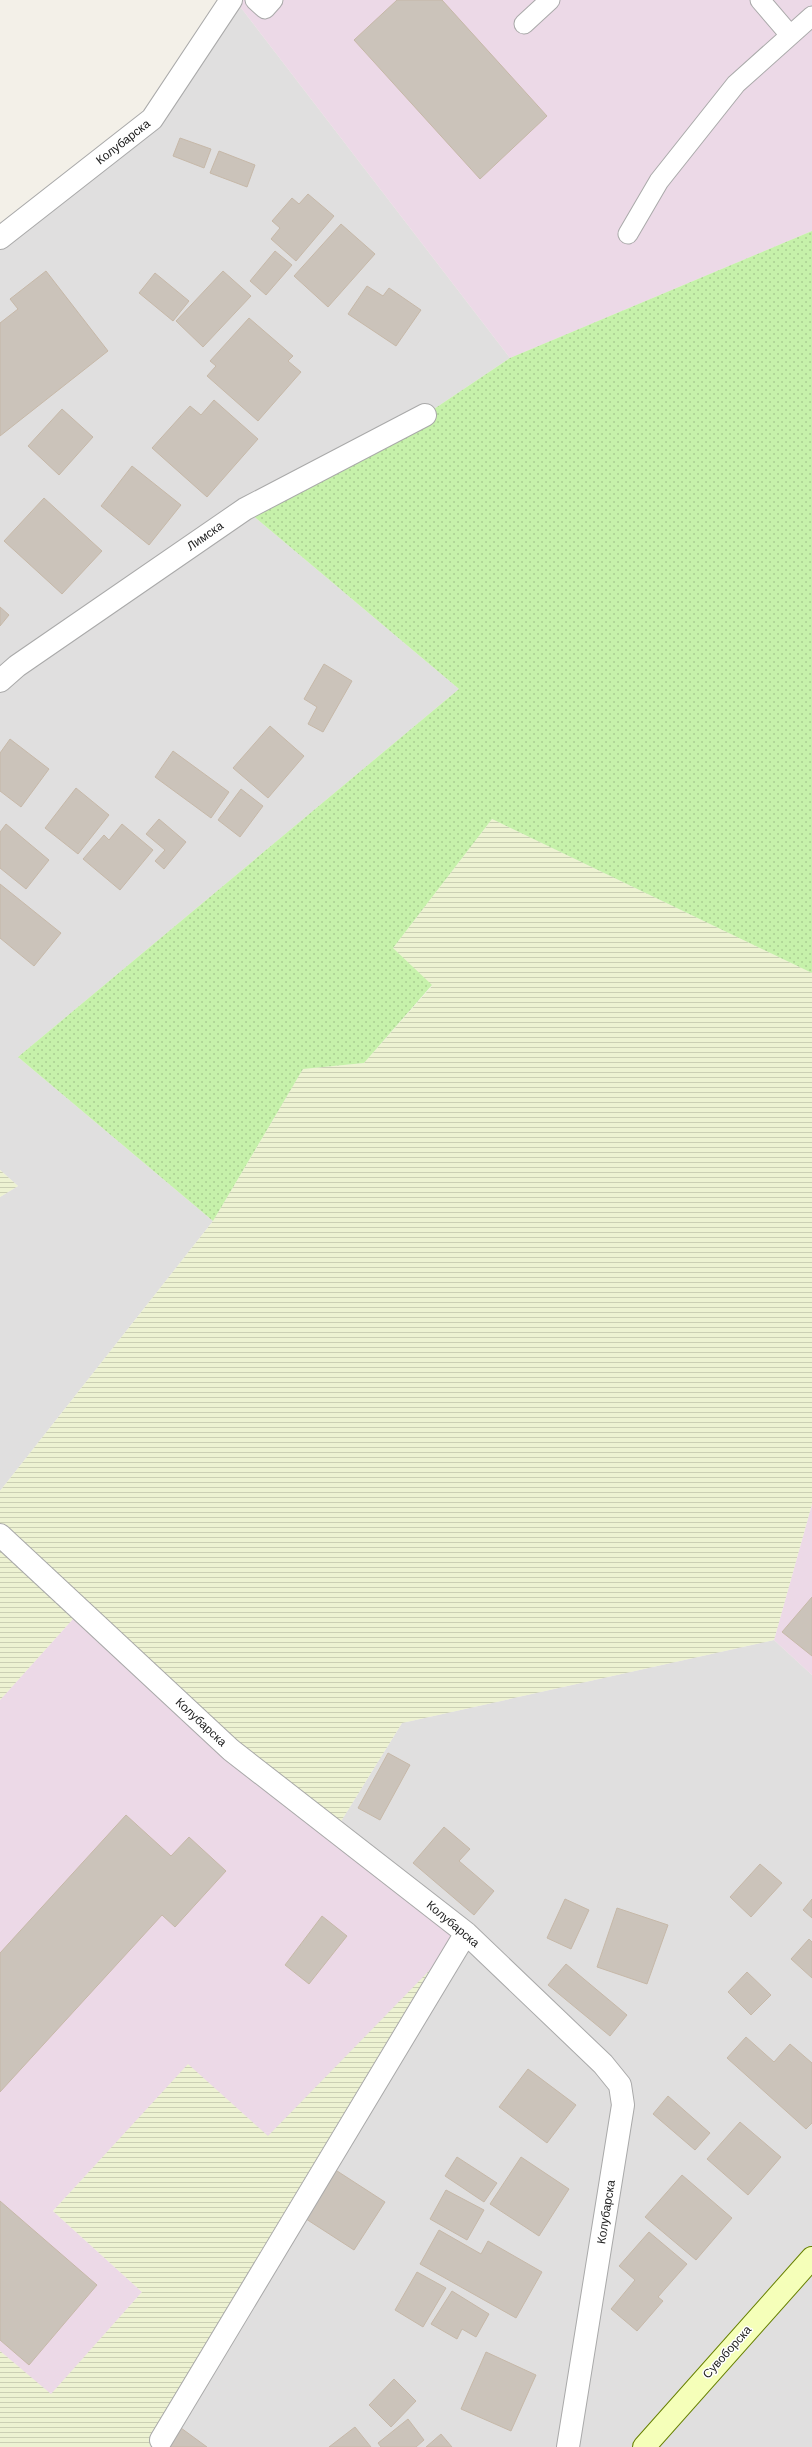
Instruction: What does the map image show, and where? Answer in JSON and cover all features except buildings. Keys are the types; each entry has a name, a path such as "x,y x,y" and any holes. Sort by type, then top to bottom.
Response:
{"main road":[{"name":"Сувоборска","path":"644,2447 812,2258"}],"street":[{"name":"Колубарска","path":"0,238 152,119 231,0"},
{"name":"Лимска","path":"0,681 17,666 245,509 425,415"},
{"name":"Колубарска","path":"0,1535 231,1750 466,1933 603,2064 620,2085 623,2105 568,2447"},
{"path":"161,2440 466,1933"}],"lane":[{"path":"255,0 265,9 273,0"},
{"path":"524,24 550,0"},
{"path":"760,0 790,35"},
{"path":"628,234 659,181 736,84 812,16"}],"shaded area":[{"path":"235,0 510,358 425,415 245,509 459,689 18,1057 213,1221 0,1491 0,1197 18,1186 0,1170 0,238 152,119"},
{"path":"235,0 812,0 812,231 510,358"},
{"path":"812,1504 812,1675 774,1640"},
{"path":"81,1610 466,1933 268,2136 188,2065 53,2211 142,2292 51,2395 0,2351 0,1700"},
{"path":"774,1640 812,1675 812,2447 150,2447 154,2442 335,1831 402,1723"}],"green space":[{"path":"812,231 812,973 492,819 393,948 432,985 364,1063 303,1069 213,1221 18,1057 459,689 245,509 425,415 510,358"},
{"path":"492,819 812,973 812,1504 774,1640 402,1723 335,1831 81,1610 0,1700 0,1491 213,1221 303,1069 364,1063 432,986 393,948"},
{"path":"0,1170 18,1186 0,1197"},
{"path":"466,1933 150,2447 0,2447 0,2351 51,2394 142,2292 53,2211 188,2064 268,2136"}]}
